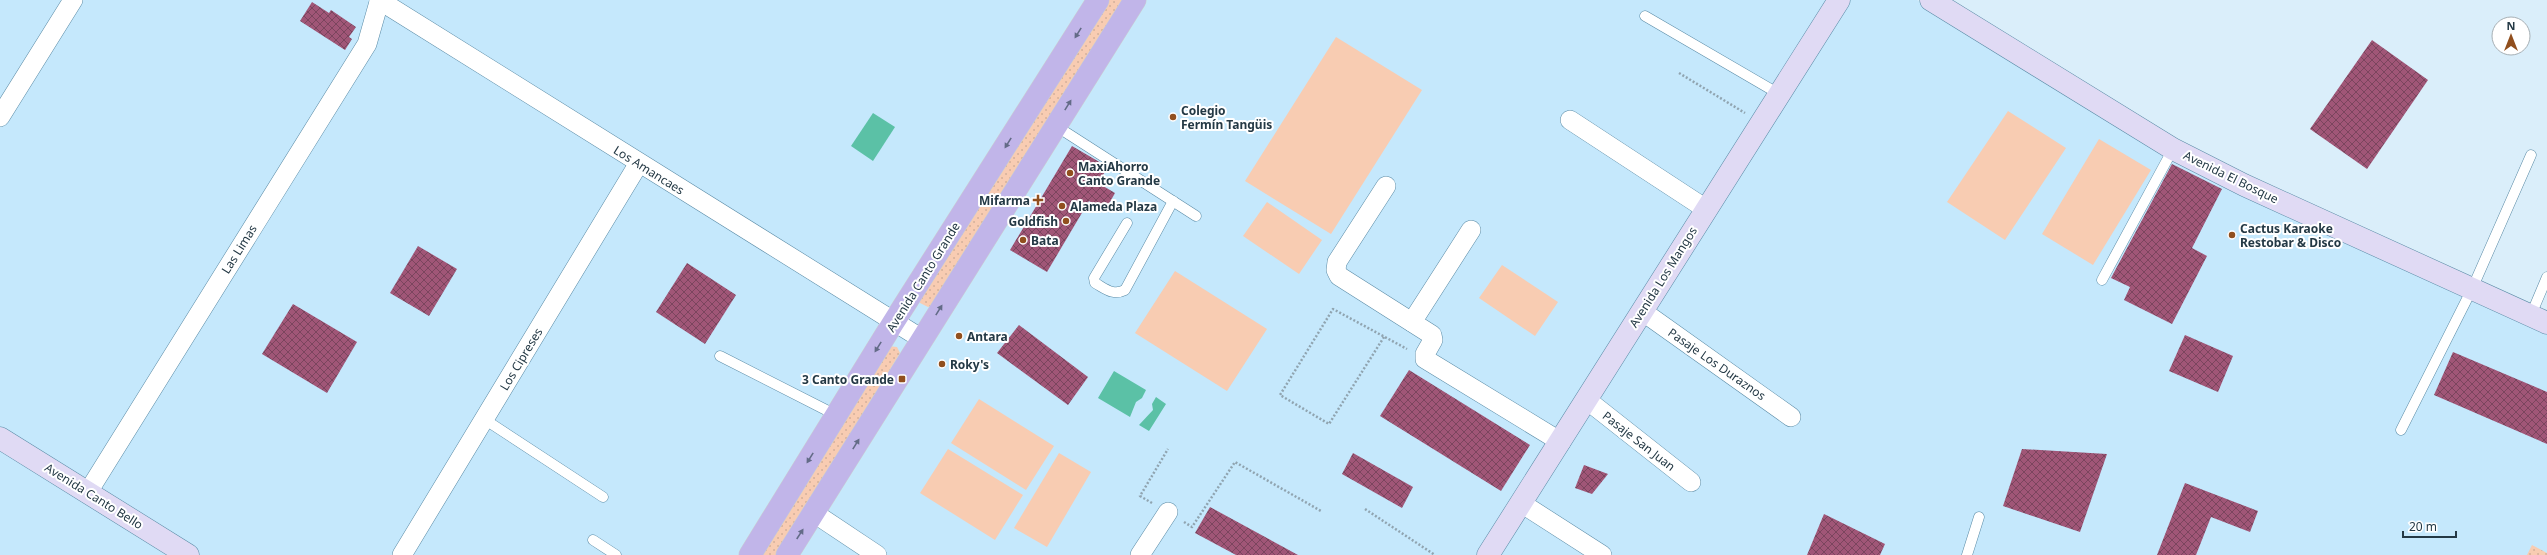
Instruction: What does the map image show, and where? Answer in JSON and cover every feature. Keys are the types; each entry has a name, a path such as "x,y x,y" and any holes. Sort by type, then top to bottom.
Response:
{"main road":[{"name":"Avenida Canto Grande","path":"750,555 893,323 1098,0"},
{"path":"787,555 1134,0"}],"street":[{"path":"0,117 74,0"},
{"name":"Avenida Los Mangos","path":"1488,555 1561,442 1706,209 1839,0"},
{"name":"Avenida El Bosque","path":"1931,0 2173,149 2244,185 2539,319"},
{"name":"Los Amancaes","path":"379,1 893,323 922,339"},
{"name":"Las Limas","path":"88,492 367,44 379,1"},
{"path":"1570,120 1706,209"},
{"name":"Los Cipreses","path":"402,555 639,164"},
{"path":"1386,186 1337,262 1336,270 1339,276 1432,335 1433,340 1425,354 1425,359 1561,442"},
{"path":"1412,322 1470,230"},
{"name":"Pasaje Los Duraznos","path":"1642,311 1791,416"},
{"name":"Pasaje San Juan","path":"1587,400 1691,482"},
{"name":"Avenida Canto Bello","path":"0,438 188,555"},
{"path":"1521,503 1602,555"},
{"path":"1140,555 1168,512"},
{"path":"814,513 877,555"}],"lane":[{"path":"1646,16 1779,94"},
{"path":"1056,126 1196,216"},
{"path":"2102,280 2173,149"},
{"path":"2401,430 2472,289 2530,155"},
{"path":"1127,224 1094,278 1095,283 1112,293 1118,294 1126,290 1173,201"},
{"path":"2539,319 2547,277"},
{"path":"720,356 836,415"},
{"path":"484,420 603,497"},
{"path":"1967,555 1979,517"},
{"path":"593,540 616,555"}],"path":[{"path":"1679,73 1761,123"},
{"path":"1384,337 1329,424 1280,395 1333,309 1425,359"},
{"path":"1168,449 1140,496 1192,528 1235,462 1321,511"},
{"path":"1365,509 1435,555"}],"shaded area":[{"path":"0,0 1917,0 2146,144 2547,329 2547,555 0,555"},
{"path":"1105,0 1124,0 932,306 928,307 920,303 919,297"},
{"path":"1336,37 1422,90 1331,234 1245,181"},
{"path":"2008,111 2066,148 2005,240 1947,202"},
{"path":"873,113 895,127 873,161 851,146"},
{"path":"2099,139 2151,170 2093,265 2042,234"},
{"path":"1267,202 1322,240 1299,274 1243,236"},
{"path":"1502,265 1558,302 1535,336 1479,298"},
{"path":"1175,271 1267,329 1227,391 1135,333"},
{"path":"888,346 897,347 900,353 776,555 756,555"},
{"path":"1114,371 1146,390 1142,398 1136,402 1130,417 1098,398"},
{"path":"1156,397 1166,404 1149,431 1139,425 1153,410 1152,404"},
{"path":"979,399 1054,446 1026,490 951,443"},
{"path":"948,449 1023,495 995,540 920,493"},
{"path":"1059,453 1091,472 1047,547 1014,528"},
{"path":"2532,545 2547,553 2547,555 2527,555"}],"building":[{"path":"312,2 329,13 331,10 356,27 349,37 352,39 345,50 300,21"},
{"path":"2372,40 2428,80 2367,169 2310,129"},
{"name":"Alameda Plaza","path":"1072,146 1108,167 1098,183 1115,193 1105,211 1089,201 1047,272 1010,250"},
{"path":"2172,164 2222,189 2192,248 2207,256 2172,324 2124,300 2130,287 2111,278"},
{"path":"418,246 457,269 429,316 390,293"},
{"path":"687,263 736,295 705,344 656,312"},
{"path":"293,304 357,342 327,393 262,354"},
{"path":"1019,325 1088,377 1068,405 997,353"},
{"path":"2185,335 2233,356 2218,392 2169,371"},
{"path":"2453,352 2547,392 2547,444 2434,395"},
{"path":"1409,370 1530,445 1501,491 1380,416"},
{"path":"2022,449 2107,454 2080,532 2003,506"},
{"path":"1353,453 1413,487 1402,508 1342,474"},
{"path":"1584,465 1608,474 1592,494 1575,488"},
{"path":"2185,483 2258,511 2250,532 2211,517 2196,555 2157,555"},
{"path":"1210,507 1298,555 1236,555 1195,533"},
{"path":"1824,514 1885,544 1880,555 1807,555"}],"place":[{"name":"Colegio Fermín Tangüis","path":"1173,117"},
{"name":"MaxiAhorro Canto Grande","path":"1070,173"},
{"name":"Mifarma","path":"1038,200"},
{"name":"Alameda Plaza","path":"1062,206"},
{"name":"Goldfish","path":"1066,221"},
{"name":"Cactus Karaoke Restobar & Disco","path":"2232,235"},
{"name":"Bata","path":"1023,240"},
{"name":"Antara","path":"959,336"},
{"name":"Roky's","path":"942,364"},
{"name":"3 Canto Grande","path":"902,379"}]}
